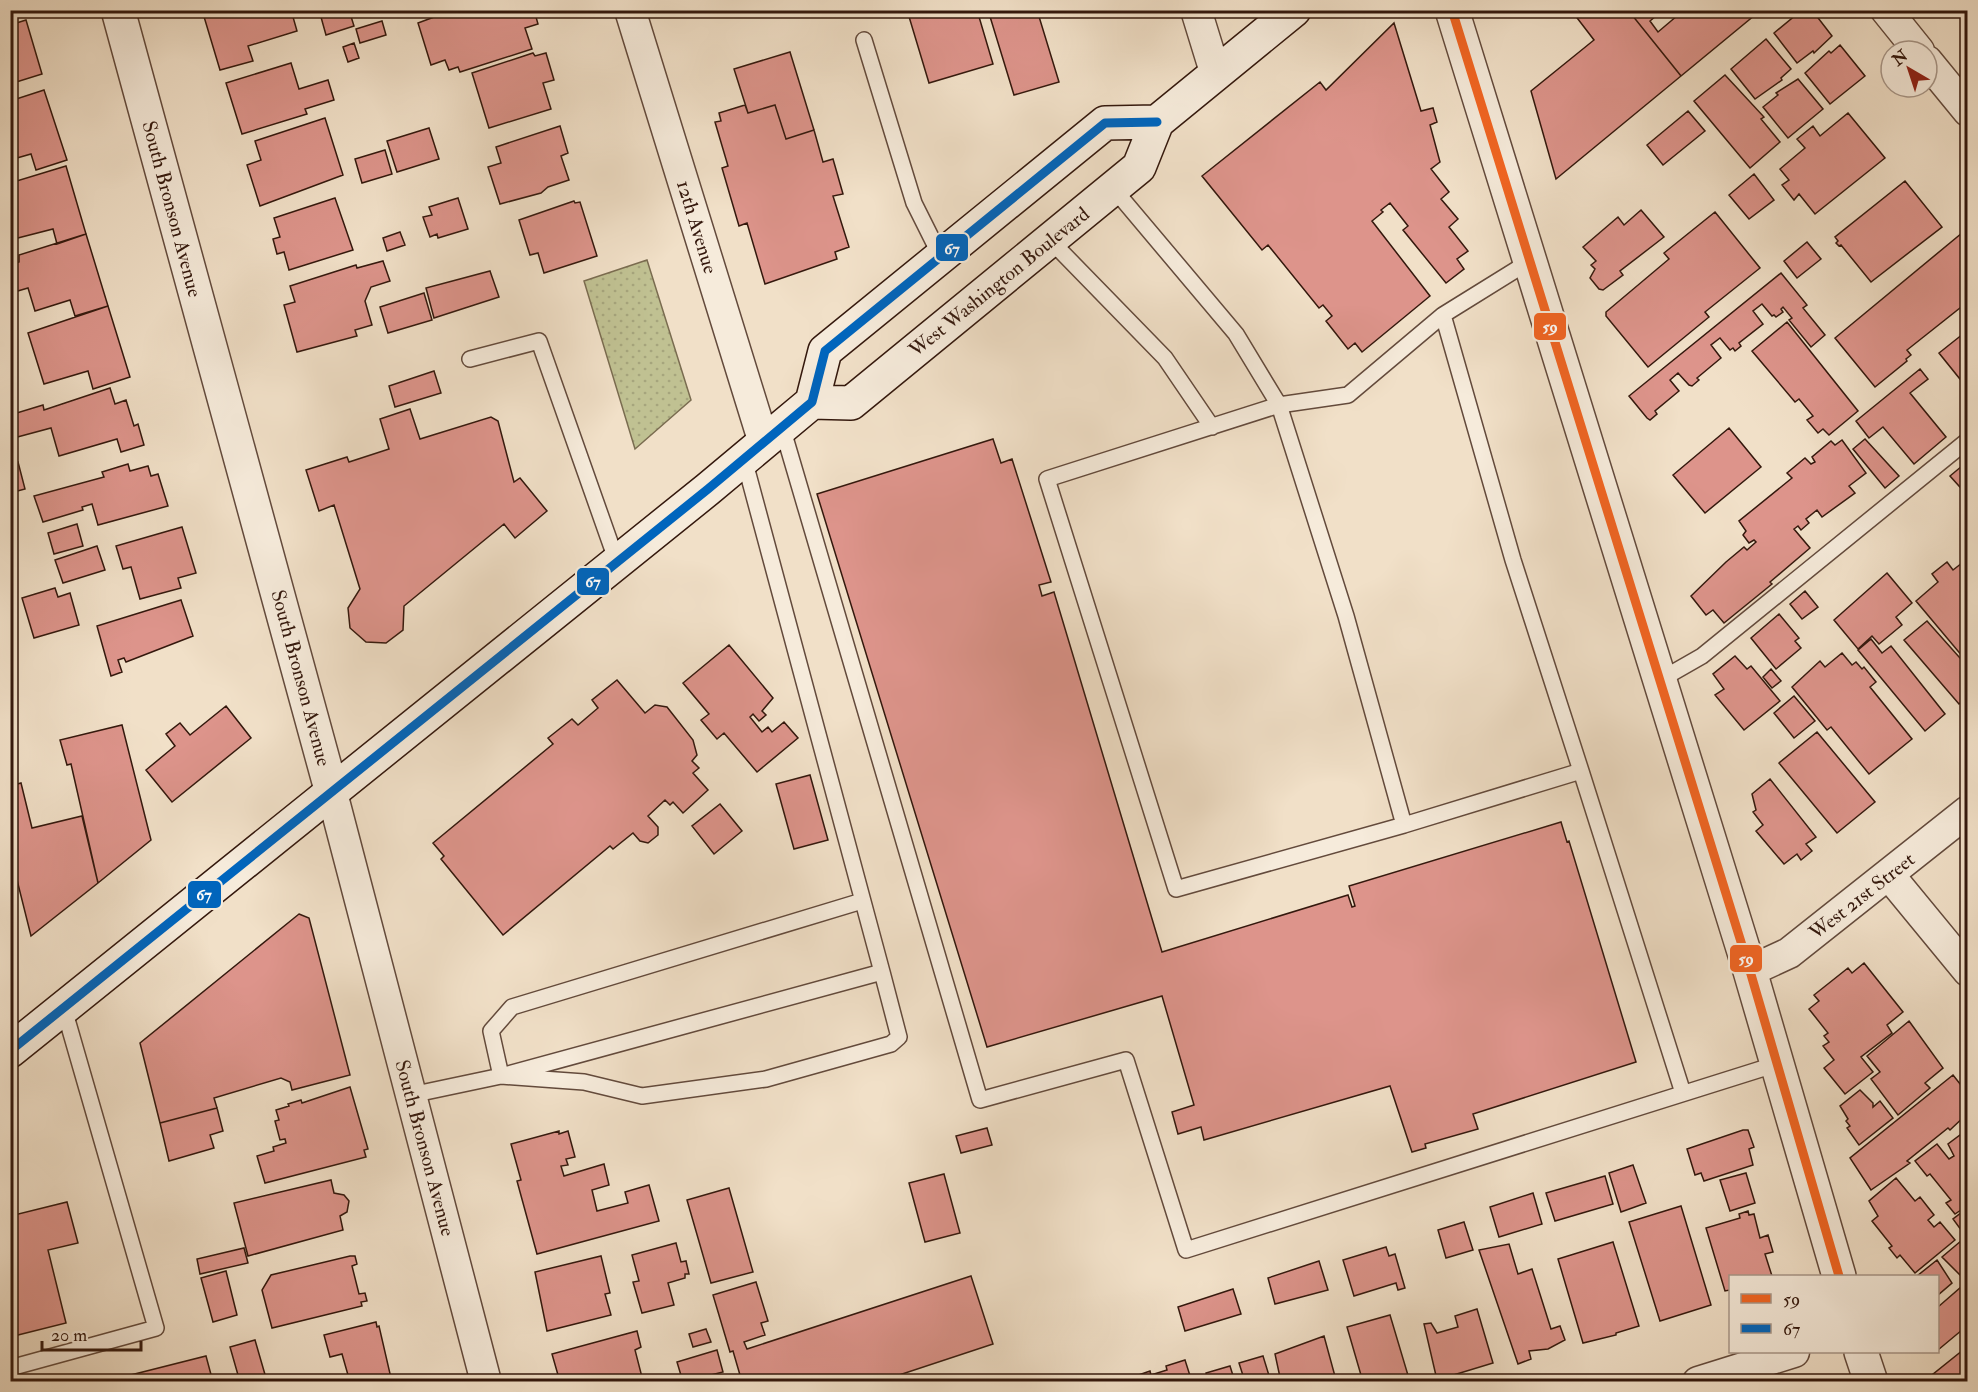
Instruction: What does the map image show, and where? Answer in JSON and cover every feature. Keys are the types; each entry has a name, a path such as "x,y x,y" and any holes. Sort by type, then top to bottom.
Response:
{"street":[{"name":"South Bronson Avenue","path":"118,10 332,793 486,1382"},
{"name":"12th Avenue","path":"630,10 763,443"},
{"path":"1196,10 1216,75"},
{"name":"West Washington Boulevard","path":"812,402 851,403 1139,167 1157,122 1294,10"},
{"path":"1452,10 1750,971 1839,1275"},
{"path":"1886,10 1909,39"},
{"path":"1939,76 1968,111"},
{"path":"10,1051 332,793 812,402 825,351 1105,123 1157,122"},
{"name":"West 21st Street","path":"1750,971 1790,953 1968,811"},
{"path":"1889,875 1968,972"},
{"path":"1698,1382 1791,1353"},
{"path":"1861,1353 1871,1382"}],"lane":[{"path":"864,40 914,203 941,257"},
{"path":"1113,188 1236,334 1279,405 1346,616 1404,825"},
{"path":"1050,240 1166,358 1212,427"},
{"path":"1530,261 1443,315 1348,395 1279,405 1047,479 1176,889 1404,825 1581,771"},
{"path":"1443,315 1514,560 1683,1093"},
{"path":"470,359 539,340 616,562"},
{"path":"1660,680 1702,656 1968,440"},
{"path":"501,1076 584,1082 642,1096 766,1079 891,1044 899,1037 862,901 763,443"},
{"path":"763,443 980,1100 1126,1060 1186,1250 1777,1064"},
{"path":"501,1076 491,1031 512,1006 862,901"},
{"path":"411,1095 501,1076 882,972"},
{"path":"10,1368 156,1328 64,1009"}],"green space":[{"path":"647,260 691,400 635,449 584,281"}],"building":[{"path":"202,10 291,10 297,31 248,46 253,61 220,70"},
{"path":"319,10 349,10 354,26 326,35"},
{"path":"453,10 534,10 538,24 525,28 532,49 460,72 458,67 449,70 445,60 431,65 418,23"},
{"path":"907,10 977,10 993,64 929,83"},
{"path":"988,10 1037,10 1059,82 1014,95"},
{"path":"1571,10 1628,10 1681,76 1556,179 1531,91 1594,40"},
{"path":"1628,10 1663,10 1650,21 1658,32 1684,10 1761,10 1681,76"},
{"path":"1802,10 1812,10 1832,36 1814,53 1813,51 1797,63 1774,33"},
{"path":"26,20 42,74 10,84 10,25"},
{"path":"382,21 386,35 360,43 356,29"},
{"path":"1394,23 1421,111 1433,108 1437,122 1430,125 1440,162 1431,169 1449,192 1441,199 1458,219 1449,227 1468,251 1457,259 1464,269 1446,283 1403,230 1408,226 1390,203 1381,210 1383,212 1372,221 1430,296 1362,352 1355,343 1348,349 1326,321 1332,316 1323,305 1319,308 1268,245 1262,250 1202,176 1320,82 1326,90"},
{"path":"1766,39 1791,69 1781,78 1782,80 1755,99 1731,69"},
{"path":"354,43 359,58 348,62 343,47"},
{"path":"1840,45 1865,76 1830,104 1805,73 1829,51 1831,53"},
{"path":"790,52 814,130 786,139 775,105 748,113 734,69"},
{"path":"533,53 535,56 546,53 554,80 543,83 551,109 489,128 472,73"},
{"path":"291,63 299,89 328,80 334,100 305,109 307,114 242,134 226,83"},
{"path":"1725,75 1764,117 1761,119 1780,142 1750,168 1694,101"},
{"path":"1798,79 1823,109 1788,138 1763,107 1778,95 1776,93"},
{"path":"44,90 67,160 36,170 31,154 10,160 10,101"},
{"path":"745,105 748,113 775,105 786,139 814,130 823,162 833,159 843,194 833,196 849,247 835,252 837,259 765,284 747,223 739,226 722,168 728,166 715,122 721,121 719,113"},
{"path":"1688,111 1705,131 1663,165 1647,145"},
{"path":"1848,113 1885,158 1815,214 1799,194 1794,200 1782,185 1789,180 1780,169 1805,148 1797,139 1813,126 1820,136"},
{"path":"325,118 343,175 260,206 247,165 261,160 255,141"},
{"path":"560,126 568,153 561,156 569,180 548,187 541,193 500,204 488,167 501,163 496,147"},
{"path":"429,128 439,159 397,172 387,141"},
{"path":"385,150 392,174 362,183 355,159"},
{"path":"66,166 86,234 57,244 53,229 10,240 10,183"},
{"path":"1754,174 1774,200 1749,219 1729,195"},
{"path":"1905,181 1942,227 1871,282 1841,245 1836,243 1838,241 1835,237"},
{"path":"335,198 353,250 289,270 284,252 277,254 273,239 280,237 274,218"},
{"path":"458,198 468,229 438,238 437,234 430,237 423,217 432,215 429,207"},
{"path":"574,201 575,203 580,202 597,256 544,273 538,253 530,255 519,220"},
{"path":"1641,210 1664,237 1620,271 1623,275 1603,290 1599,289 1590,278 1595,269 1591,265 1596,261 1583,247 1618,217 1624,225"},
{"path":"1715,212 1760,268 1705,312 1709,317 1648,367 1606,316 1606,312 1669,259 1664,253"},
{"path":"1968,228 1968,309 1964,312 1960,308 1907,350 1911,355 1906,359 1907,361 1875,387 1835,338"},
{"path":"400,232 405,245 387,251 383,238"},
{"path":"86,234 108,306 75,316 70,300 35,311 28,288 11,293 10,265 19,262 19,255"},
{"path":"1807,242 1821,259 1797,278 1784,261"},
{"path":"383,261 390,281 371,287 365,301 372,325 355,330 357,336 297,352 284,305 295,302 290,286 356,265 357,268"},
{"path":"490,271 499,297 434,318 426,288"},
{"path":"1781,273 1807,305 1803,308 1825,335 1811,347 1789,320 1792,318 1783,307 1781,309 1783,312 1776,317 1772,316 1762,304 1753,311 1763,324 1739,343 1741,346 1735,351 1733,348 1730,350 1720,338 1711,345 1721,358 1697,378 1699,380 1692,386 1678,373 1670,380 1679,391 1655,411 1657,414 1650,420 1647,418 1629,396"},
{"path":"424,293 432,320 388,333 380,307"},
{"path":"108,306 130,377 93,389 88,371 44,384 28,333"},
{"path":"1787,322 1858,411 1829,435 1823,429 1818,433 1807,420 1813,416 1799,399 1795,402 1752,351"},
{"path":"1968,330 1968,389 1939,353"},
{"path":"1920,369 1928,379 1910,393 1946,437 1914,464 1883,427 1869,438 1856,421"},
{"path":"434,371 441,393 395,407 389,386"},
{"path":"110,388 115,404 126,400 134,426 138,424 144,445 121,452 117,439 59,456 51,428 10,439 10,415 43,405 44,410"},
{"path":"410,409 420,439 491,417 498,421 514,482 520,478 547,511 515,538 504,524 404,606 403,630 386,643 366,642 350,628 348,608 360,589 334,505 319,511 306,470 347,457 349,462 389,449 380,419"},
{"path":"1729,428 1761,467 1705,513 1673,475"},
{"path":"993,439 1001,463 1012,459 1051,582 1039,585 1042,596 1054,592 1162,952 1348,895 1352,907 1355,906 1349,886 1561,822 1567,842 1569,841 1636,1062 1473,1114 1478,1129 1425,1144 1426,1148 1412,1152 1390,1086 1204,1140 1201,1127 1178,1134 1172,1112 1194,1105 1162,996 987,1047 817,494"},
{"path":"1865,439 1899,476 1885,488 1853,449"},
{"path":"1842,440 1866,473 1849,486 1855,493 1822,517 1817,510 1806,519 1809,523 1801,530 1798,526 1794,529 1810,548 1770,582 1772,584 1724,623 1713,610 1706,615 1691,596 1744,547 1747,550 1756,542 1754,540 1749,543 1743,535 1746,531 1739,521 1792,478 1787,473 1805,458 1811,464 1815,462 1812,457 1831,441 1835,445"},
{"path":"14,459 15,463 18,462 25,489 10,493 10,460"},
{"path":"1968,461 1968,496 1950,476"},
{"path":"128,464 130,471 148,466 151,476 158,474 168,506 98,525 92,504 82,507 83,510 43,522 34,496 104,477 102,472"},
{"path":"77,524 83,546 54,554 48,533"},
{"path":"182,527 196,573 178,578 181,588 140,599 131,567 123,569 116,546"},
{"path":"97,546 105,570 63,583 55,560"},
{"path":"1947,562 1953,570 1962,563 1968,570 1968,663 1916,601 1938,582 1932,574"},
{"path":"1887,573 1912,603 1896,617 1902,625 1879,644 1872,636 1858,649 1834,620"},
{"path":"55,588 58,597 70,593 79,625 34,638 22,598"},
{"path":"1805,591 1818,607 1802,619 1790,604"},
{"path":"181,600 193,636 126,662 124,658 118,660 122,672 111,676 97,626"},
{"path":"1779,614 1799,638 1795,641 1801,648 1776,669 1751,638"},
{"path":"1927,621 1968,667 1968,697 1959,704 1904,640"},
{"path":"1871,639 1882,653 1891,646 1945,714 1925,731 1858,650"},
{"path":"729,645 773,698 762,711 766,715 759,721 753,714 750,717 762,732 768,727 772,732 784,722 798,738 757,772 724,733 717,739 701,720 709,714 683,683"},
{"path":"1842,653 1852,665 1856,662 1862,669 1864,667 1876,682 1870,687 1912,739 1869,774 1831,727 1827,730 1792,687 1820,661 1825,667"},
{"path":"1735,656 1747,669 1751,666 1780,701 1744,730 1715,695 1724,689 1713,674"},
{"path":"1771,669 1781,681 1772,688 1763,677"},
{"path":"617,680 645,713 655,705 667,707 693,740 697,755 692,761 699,768 693,773 708,790 683,813 673,802 670,805 665,800 648,816 658,827 658,835 648,843 640,841 633,833 613,849 610,846 503,935 441,859 444,856 433,843 553,744 548,738 572,719 578,725 598,708 592,700"},
{"path":"1794,696 1815,721 1794,738 1774,713"},
{"path":"226,706 251,738 172,802 146,770 175,746 166,734 180,723 190,735"},
{"path":"122,725 151,840 98,883 71,764 67,765 60,740"},
{"path":"1817,732 1875,802 1837,833 1779,763"},
{"path":"810,775 828,840 794,849 776,784"},
{"path":"1770,779 1816,837 1806,844 1812,851 1801,860 1797,854 1784,864 1756,831 1763,825 1753,812 1756,810 1752,794"},
{"path":"21,783 32,828 82,816 98,883 31,936 10,852 10,786"},
{"path":"720,804 742,831 714,854 692,826"},
{"path":"299,914 309,918 350,1075 292,1090 290,1082 281,1078 214,1098 217,1108 160,1123 140,1043"},
{"path":"1864,963 1903,1012 1887,1025 1892,1033 1861,1057 1873,1072 1845,1094 1824,1068 1834,1060 1823,1046 1829,1042 1824,1036 1828,1033 1809,1009 1819,1001 1814,995 1848,968 1852,973"},
{"path":"1909,1021 1943,1068 1925,1083 1930,1088 1898,1115 1871,1079 1880,1072 1867,1056"},
{"path":"1953,1075 1968,1094 1968,1113 1950,1130 1948,1128 1907,1161 1910,1163 1871,1190 1850,1158"},
{"path":"350,1087 368,1149 364,1150 366,1157 265,1183 257,1156 274,1151 273,1147 286,1143 285,1139 280,1140 275,1121 279,1120 276,1110 289,1106 288,1104 301,1100 302,1103"},
{"path":"1860,1090 1873,1103 1873,1107 1880,1101 1893,1118 1859,1145 1847,1128 1850,1126 1846,1121 1848,1119 1840,1106"},
{"path":"217,1108 223,1131 210,1135 214,1148 169,1161 160,1123"},
{"path":"987,1128 992,1145 961,1153 956,1136"},
{"path":"1968,1129 1968,1231 1964,1234 1953,1219 1962,1212 1961,1210 1955,1214 1946,1203 1951,1200 1930,1174 1927,1176 1915,1161 1937,1144 1949,1159 1954,1156 1948,1144"},
{"path":"1748,1130 1754,1147 1749,1149 1753,1165 1704,1181 1701,1173 1695,1175 1687,1149"},
{"path":"559,1131 559,1134 568,1131 575,1157 566,1159 568,1165 561,1166 564,1176 604,1164 609,1185 592,1190 597,1211 628,1203 625,1192 649,1185 659,1221 537,1254 517,1181 521,1180 511,1144"},
{"path":"1633,1165 1646,1203 1621,1212 1609,1173"},
{"path":"1746,1173 1755,1203 1730,1211 1720,1180"},
{"path":"944,1174 960,1233 925,1242 909,1183"},
{"path":"1605,1176 1613,1204 1555,1221 1546,1193"},
{"path":"1896,1178 1915,1201 1920,1197 1934,1215 1928,1220 1934,1227 1940,1222 1955,1240 1915,1273 1900,1255 1897,1258 1889,1248 1892,1246 1872,1221 1878,1216 1869,1201"},
{"path":"331,1180 334,1193 344,1195 349,1201 347,1212 340,1216 343,1230 248,1256 234,1203"},
{"path":"729,1188 753,1272 711,1283 687,1200"},
{"path":"1533,1193 1542,1224 1499,1237 1490,1207"},
{"path":"67,1202 78,1243 48,1250 66,1323 10,1337 10,1216"},
{"path":"1681,1206 1711,1305 1660,1321 1629,1222"},
{"path":"1748,1211 1749,1215 1754,1214 1760,1238 1768,1235 1773,1252 1765,1254 1772,1275 1729,1275 1729,1290 1725,1291 1706,1228 1740,1218 1739,1214"},
{"path":"1464,1222 1473,1250 1446,1258 1438,1230"},
{"path":"1968,1235 1968,1278 1965,1280 1942,1257"},
{"path":"1613,1242 1639,1326 1616,1333 1616,1335 1583,1343 1558,1259"},
{"path":"676,1243 681,1262 686,1261 689,1274 685,1274 685,1278 668,1283 674,1305 642,1313 633,1282 639,1281 632,1255"},
{"path":"1509,1244 1518,1274 1532,1269 1551,1329 1560,1326 1565,1340 1548,1349 1529,1351 1531,1359 1518,1364 1479,1250"},
{"path":"1386,1247 1389,1256 1395,1254 1405,1288 1398,1290 1396,1283 1354,1296 1343,1260"},
{"path":"244,1248 248,1263 200,1274 197,1259"},
{"path":"355,1256 357,1264 352,1266 359,1294 365,1293 367,1301 361,1302 362,1306 272,1328 262,1290 271,1275"},
{"path":"601,1256 610,1293 605,1294 611,1315 547,1331 535,1272"},
{"path":"1937,1260 1952,1283 1939,1294 1939,1275 1918,1275"},
{"path":"1319,1261 1328,1290 1275,1304 1268,1278"},
{"path":"226,1271 237,1315 213,1322 201,1278"},
{"path":"971,1276 993,1344 878,1382 742,1382 733,1351 730,1352 713,1295 756,1282 768,1321 761,1323 765,1335 744,1342 747,1349"},
{"path":"1968,1281 1968,1325 1939,1349 1939,1306"},
{"path":"1233,1289 1241,1314 1185,1331 1178,1307"},
{"path":"1477,1309 1493,1363 1437,1380 1424,1324 1431,1323 1437,1333 1458,1327 1455,1316"},
{"path":"1390,1315 1410,1382 1363,1382 1347,1327"},
{"path":"376,1322 377,1327 379,1326 391,1378 343,1382 342,1377 348,1375 342,1354 330,1357 324,1335"},
{"path":"706,1329 711,1342 693,1347 689,1334"},
{"path":"637,1331 641,1347 635,1350 643,1381 560,1382 552,1354"},
{"path":"1324,1336 1336,1380 1342,1379 1343,1382 1281,1382 1275,1354"},
{"path":"255,1340 266,1378 260,1382 240,1382 230,1347"},
{"path":"1968,1346 1968,1382 1929,1382 1927,1379"},
{"path":"717,1350 723,1372 683,1382 677,1362"},
{"path":"206,1356 213,1382 103,1382"},
{"path":"1263,1356 1271,1382 1245,1382 1239,1363"},
{"path":"1185,1360 1192,1382 1131,1382 1130,1378 1150,1371 1151,1375 1167,1370 1166,1366"},
{"path":"1230,1366 1235,1382 1208,1382 1206,1373"}],"transit line":[{"name":"59","path":"1452,10 1750,971 1839,1275"},
{"name":"67","path":"10,1051 708,489 812,402 825,351 1105,123 1157,122"}]}
